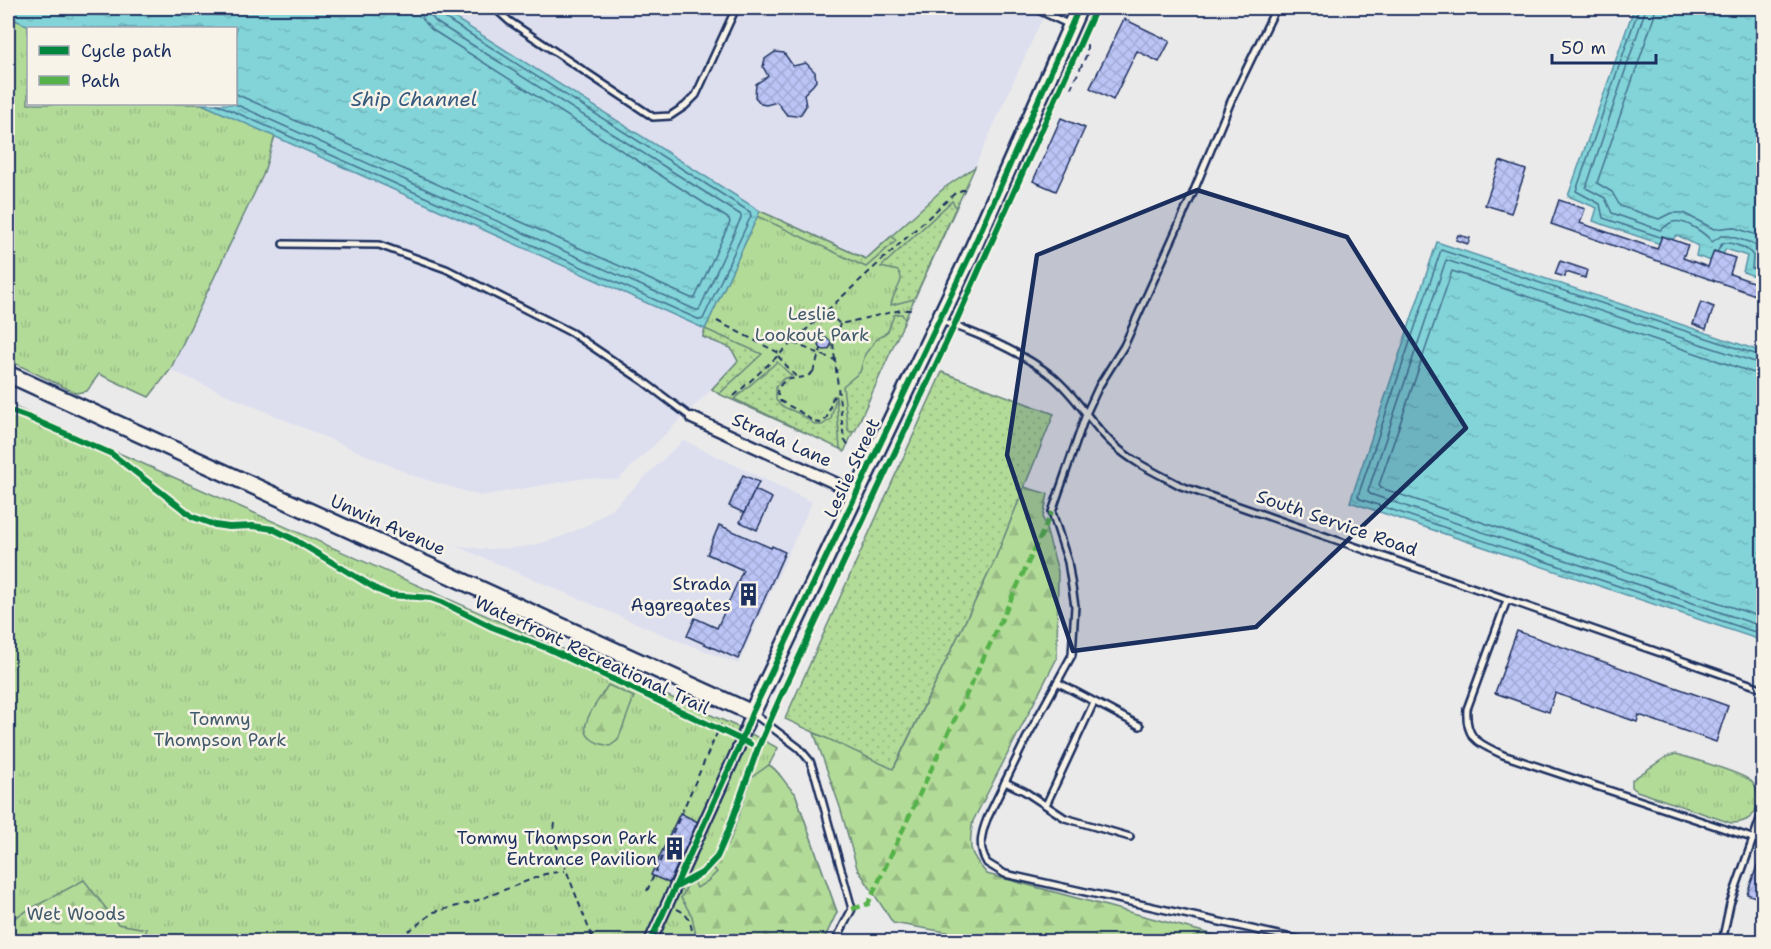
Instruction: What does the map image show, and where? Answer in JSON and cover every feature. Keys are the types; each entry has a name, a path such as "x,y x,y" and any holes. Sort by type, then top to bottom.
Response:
{"street":[{"name":"Leslie Street","path":"650,942 742,741 752,713 1079,27 1079,8"},
{"name":"Unwin Avenue","path":"8,374 752,713"},
{"name":"Strada Lane","path":"693,418 857,493"}],"lane":[{"path":"498,8 499,12 509,21 653,117 670,116 696,95 736,8"},
{"path":"1034,8 1079,27"},
{"path":"1276,8 1231,101 1193,193 1124,346 1099,386 1086,414 1052,512 1068,562 1075,606 1072,655 1005,782 987,819 981,842 986,862 999,872 1310,942"},
{"path":"283,244 379,245 446,269 572,333 693,418"},
{"name":"South Service Road","path":"939,321 984,337 1052,376 1077,400 1113,445 1139,463 1181,486 1764,689"},
{"path":"1508,600 1467,709 1466,723 1476,741 1503,755 1764,842"},
{"path":"1057,682 1140,726"},
{"path":"1046,806 1094,702"},
{"path":"752,713 799,748 813,769 852,909 835,942"},
{"path":"1005,782 1024,791 1065,818 1130,837"},
{"path":"1722,942 1730,904 1764,808"}],"path":[{"path":"1061,83 1071,88 1087,54 1087,44 1082,38 1079,27"},
{"path":"1078,47 1082,38"},
{"path":"1056,94 1066,74"},
{"path":"734,396 954,194 967,190"},
{"path":"840,324 901,310 911,310"},
{"path":"827,312 840,324"},
{"path":"717,321 779,355 797,378"},
{"path":"840,324 833,343 844,440 849,445"},
{"path":"792,343 835,360"},
{"path":"821,349 813,372 806,377 787,379 778,387 777,396 784,405 799,411 818,424 826,420 831,399 838,392"},
{"path":"647,891 720,727"},
{"path":"555,823 553,836 594,942"},
{"path":"390,942 434,912 473,902 545,874 565,871"},
{"path":"666,905 687,916 691,924 693,942"}],"highlighted area":[{"path":"1197,190 1347,237 1466,428 1256,627 1073,651 1007,455 1037,255"}],"shaded area":[{"path":"439,8 1047,8 975,167 944,188 866,259 760,211"},
{"path":"8,17 32,27 27,27 27,105 204,105 705,329 704,337 731,349 738,361 618,480 586,478 480,496 414,476 170,370 149,397 8,333"},
{"path":"683,440 812,502 738,664 666,636 451,544 482,549 512,548 535,545 563,536 589,524 614,507"}],"green space":[{"path":"8,17 32,27 27,27 27,105 204,105 275,136 263,175 170,370 149,397 99,374 87,391 76,393 8,360"},
{"name":"Leslie Lookout Park","path":"975,167 844,452 840,448 712,389 738,361 731,348 703,337 705,329 760,211 866,259 944,188"},
{"path":"952,201 956,207 914,299 891,305 901,278 898,271 881,267"},
{"path":"760,211 866,259 892,236 896,241 866,267 757,216"},
{"path":"902,314 905,320 855,431 850,432 843,386 860,372 865,354 875,341 888,331 894,315"},
{"path":"705,329 762,354 719,394 712,389 738,361 731,348 703,337"},
{"path":"777,362 792,376 783,379 776,386 776,400 781,406 798,413 816,425 822,425 831,419 836,396 840,449 734,399"},
{"path":"942,372 1054,414 993,564 893,769 785,719"},
{"name":"Tommy Thompson Park","path":"8,404 738,727 778,748 769,765 795,793 837,912 823,941 8,941"},
{"path":"1024,487 1048,494 1043,518 1058,571 1057,658 973,821 970,844 973,855 987,874 1237,941 999,941 893,923 857,868 840,807 814,733 895,766 993,564"},
{"path":"608,685 634,697 618,740 610,746 596,742 589,737 586,730 590,713"},
{"path":"1676,754 1727,770 1751,781 1758,797 1758,804 1753,815 1743,821 1731,823 1637,791 1632,787 1632,780 1666,757"},
{"path":"769,765 795,793 837,912 823,941 697,941 692,916 681,898 687,886 694,882 697,888 717,872 713,868 730,841 752,777"},
{"name":"Wet Woods","path":"84,880 118,924 146,929 146,941 8,941 8,921"}],"water":[{"name":"Ship Channel","path":"8,8 439,8 760,211 705,329 204,105 237,105 237,27 32,27 8,17"},
{"path":"1634,8 1763,8 1763,279 1743,272 1747,256 1726,249 1718,263 1696,256 1698,246 1677,235 1666,246 1593,221 1597,208 1568,196"},
{"path":"1437,242 1763,352 1763,641 1350,502"}],"building":[{"path":"1124,19 1170,41 1159,62 1137,51 1113,100 1090,88"},
{"path":"775,52 784,53 793,66 806,63 815,72 816,81 804,94 806,106 801,114 796,116 787,115 777,102 761,104 755,97 756,84 768,76 763,67 765,59"},
{"path":"1061,118 1085,128 1056,191 1033,181"},
{"path":"1500,161 1526,170 1511,213 1485,205"},
{"path":"1559,200 1585,209 1580,223 1657,249 1662,236 1688,245 1683,258 1708,267 1714,251 1735,258 1730,274 1764,286 1764,298 1551,224"},
{"path":"1458,235 1470,238 1468,244 1456,240"},
{"path":"1560,261 1587,270 1585,278 1566,272 1565,277 1555,274"},
{"path":"1701,302 1714,307 1706,329 1693,324"},
{"path":"827,338 831,344 827,350 823,350 819,342"},
{"path":"743,475 759,482 744,513 729,506"},
{"path":"755,490 772,498 757,530 740,522"},
{"name":"Strada Aggregates","path":"719,525 785,552 738,659 687,636 695,618 717,628 743,570 707,554"},
{"path":"1517,631 1728,706 1716,742 1639,715 1637,722 1555,693 1549,712 1495,693"},
{"name":"Tommy Thompson Park Entrance Pavilion","path":"680,813 698,822 669,883 651,875"},
{"path":"1758,863 1764,865 1764,900 1747,894"}],"marked path":[{"path":"852,909 868,904 1052,512"}],"cycle path":[{"path":"650,942 738,749 752,713 969,257 1079,8"},
{"path":"676,887 702,873 717,857 758,748 781,696 954,326 1096,8"},
{"name":"Waterfront Recreational Trail","path":"8,410 112,454 193,517 215,525 273,529 378,590 390,595 431,598 442,602 492,627 549,649 750,744"}],"place":[{"name":"Strada Aggregates","path":"749,594"},
{"name":"Tommy Thompson Park Entrance Pavilion","path":"675,848"}]}
